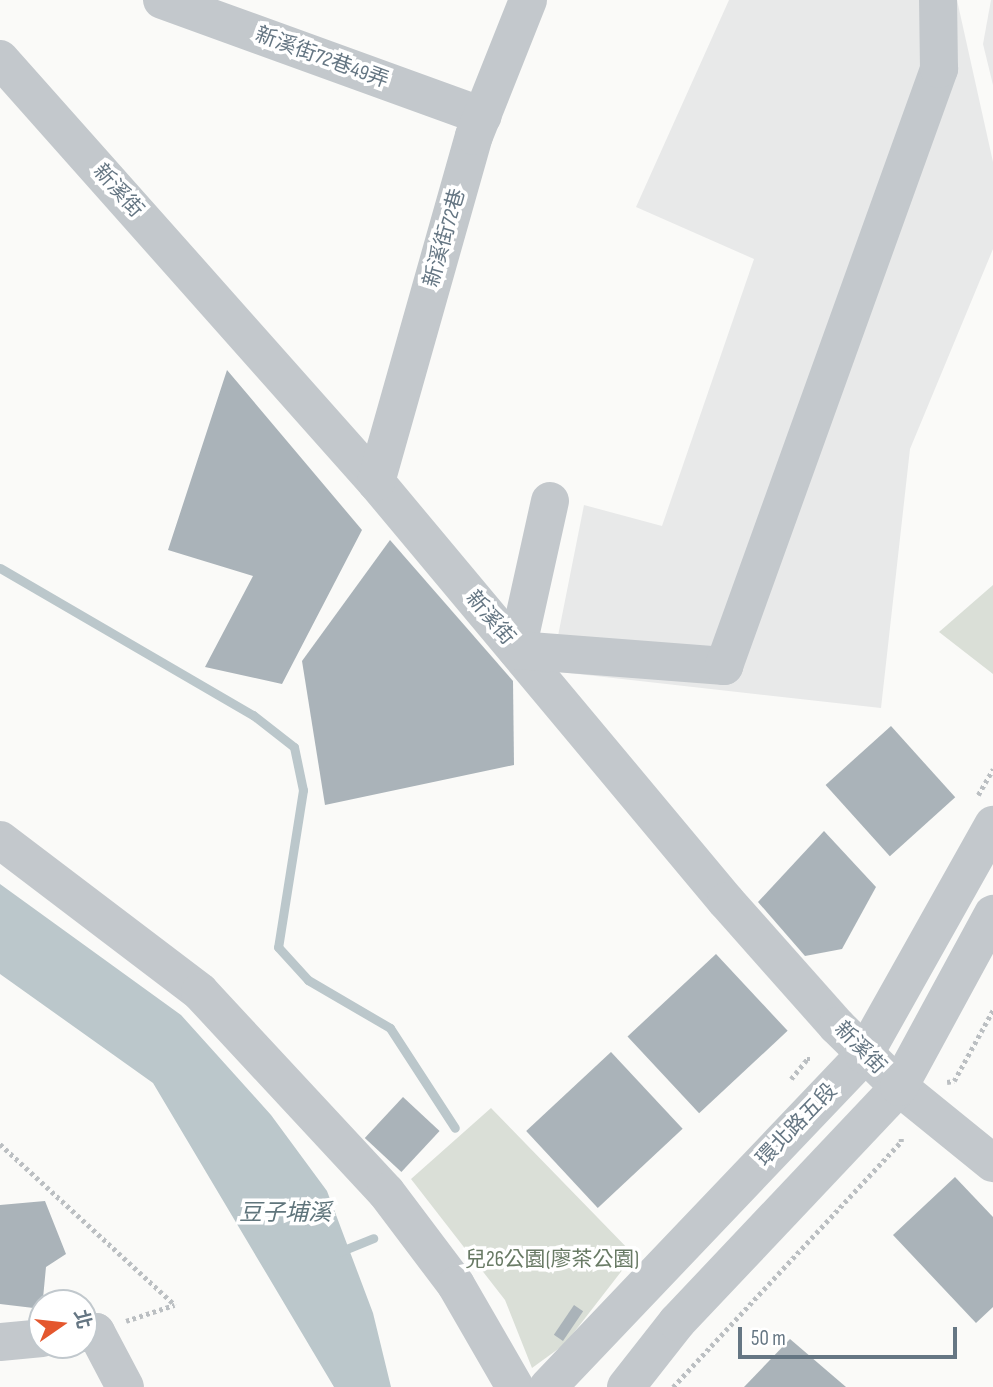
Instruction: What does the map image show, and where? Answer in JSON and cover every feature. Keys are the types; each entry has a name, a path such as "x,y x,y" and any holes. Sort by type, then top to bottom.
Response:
{"street":[{"name":"新溪街72巷49弄","path":"162,0 483,116"},
{"name":"新溪街72巷","path":"376,482 483,116 528,0"},
{"path":"550,501 517,650 724,666 939,69 938,0"},
{"name":"新溪街","path":"0,59 376,482 726,901 864,1055 993,1163"},
{"name":"環北路五段","path":"548,1387 864,1055 983,815"},
{"path":"0,840 200,992 386,1192 456,1285 515,1387"},
{"path":"626,1387 677,1322 899,1087 993,914"},
{"path":"0,1342 28,1339"},
{"path":"98,1345 125,1387"}],"path":[{"path":"983,815 993,769"},
{"path":"790,1080 807,1059 864,1055"},
{"path":"0,1144 100,1241 175,1305 98,1329"}],"shaded area":[{"path":"729,0 957,0 993,162 993,249 910,449 881,708 551,671 584,505 662,526 754,259 636,207"},
{"path":"993,0 993,85 983,44"}],"green space":[{"path":"993,585 993,674 939,632"},
{"name":"兒26公園(廖茶公園)","path":"491,1108 634,1255 565,1344 532,1368 505,1300 411,1179"}],"water":[{"name":"豆子埔溪","path":"0,884 181,1015 271,1115 327,1191 373,1313 391,1387 334,1387 153,1083 0,974"}],"building":[{"path":"227,370 362,530 282,684 205,667 253,576 168,550"},
{"path":"390,540 513,681 514,765 325,805 302,661"},
{"path":"891,726 955,797 890,856 826,785"},
{"path":"824,831 876,887 842,949 805,956 758,902"},
{"path":"716,954 788,1031 699,1113 628,1037"},
{"path":"611,1052 683,1129 598,1208 526,1131"},
{"path":"403,1097 440,1131 401,1172 365,1138"},
{"path":"955,1177 993,1217 993,1307 976,1323 893,1235"},
{"path":"45,1201 66,1254 46,1267 44,1289 28,1289 28,1307 0,1304 0,1205"},
{"path":"574,1305 583,1311 563,1341 554,1335"},
{"path":"790,1339 846,1387 744,1387"}],"waterway":[{"path":"0,568 253,715 294,747 303,790 278,947 308,980 390,1028 455,1128"},
{"path":"339,1252 373,1238"}]}
